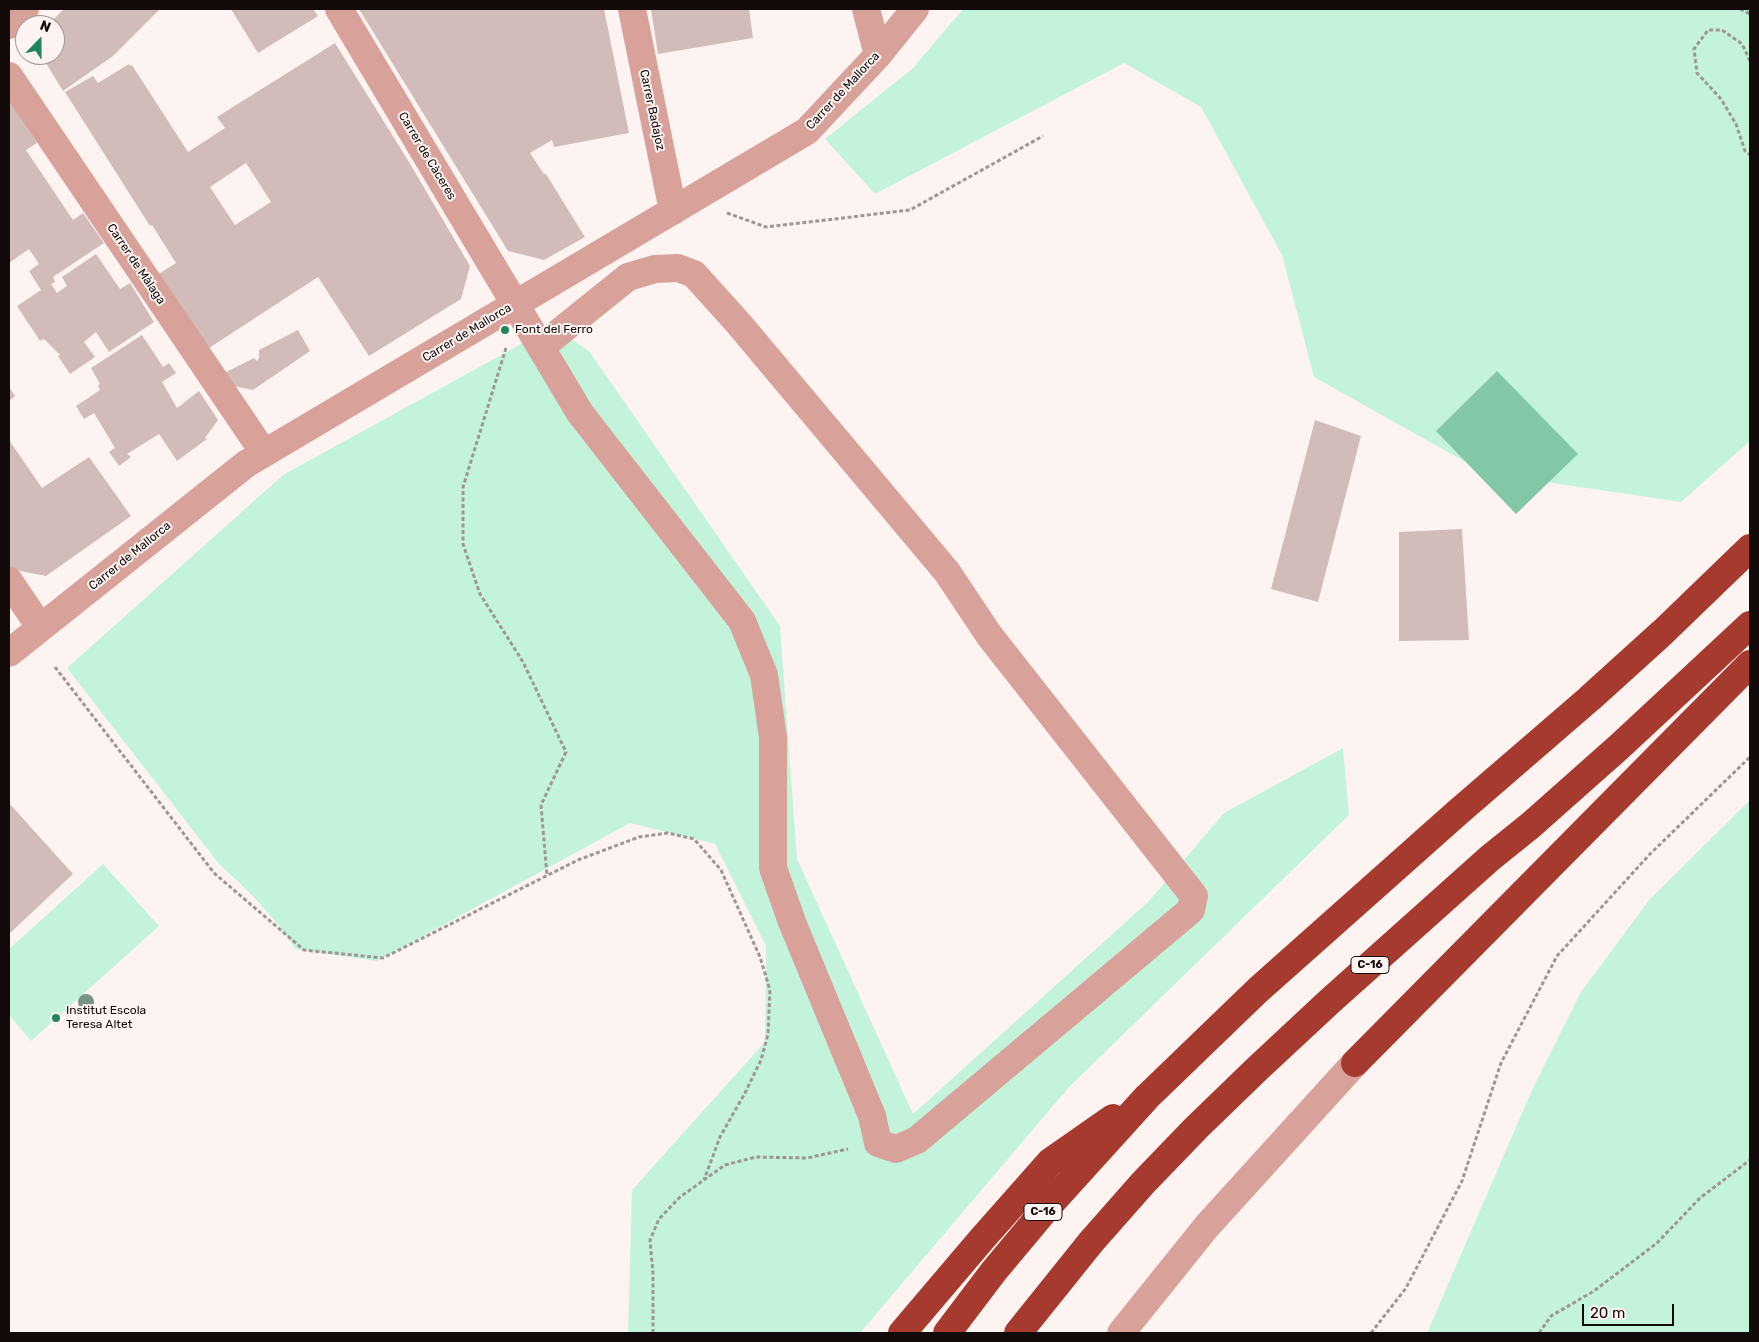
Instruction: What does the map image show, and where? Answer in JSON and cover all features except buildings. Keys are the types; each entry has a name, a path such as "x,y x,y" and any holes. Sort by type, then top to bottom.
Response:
{"highway":[{"name":"C-16","path":"947,1333 994,1271 1050,1204 1146,1097 1258,990 1457,812 1589,699 1663,632 1750,548"},
{"name":"C-16","path":"1018,1333 1091,1242 1143,1183 1196,1128 1337,995 1490,858 1531,825 1750,626"},
{"path":"1355,1063 1750,664"},
{"path":"902,1333 980,1240 1050,1162 1146,1097"}],"street":[{"path":"9,25 25,9"},
{"name":"Carrer de Càceres","path":"339,9 580,413 742,621 764,675 773,737 773,868 792,922 872,1116 878,1143"},
{"name":"Carrer Badajoz","path":"632,9 673,211"},
{"path":"866,9 878,55"},
{"name":"Carrer de Mallorca","path":"9,653 246,464 807,131 878,55 915,9"},
{"name":"Carrer de Màlaga","path":"9,76 264,453"},
{"path":"541,347 628,277 663,268 678,268 694,274 746,331 947,572 989,635 1194,896 1192,910 917,1140 896,1149 878,1143"},
{"path":"9,581 40,628"},
{"path":"1122,1333 1207,1226 1355,1063"}],"path":[{"path":"1740,9 1750,14"},
{"path":"1750,61 1742,44 1722,30 1708,30 1694,49 1697,72 1721,98 1736,124 1745,151 1750,155"},
{"path":"706,192 723,212 766,227 910,210 1044,136"},
{"path":"508,341 463,487 463,544 480,594 523,662 566,752 541,805 547,876"},
{"path":"55,667 214,873 304,950 383,958 578,860 638,837 668,833 694,839 721,870 760,957 770,990 768,1034 761,1060 720,1137 704,1180"},
{"path":"1371,1333 1406,1288 1462,1181 1501,1063 1557,956 1650,854 1750,758"},
{"path":"653,1333 653,1273 650,1240 659,1219 680,1197 725,1165 756,1157 807,1158 878,1143"},
{"path":"1539,1333 1551,1316 1594,1291 1657,1243 1700,1198 1750,1160"}],"shaded area":[{"path":"963,9 1750,9 1750,441 1681,502 1485,473 1314,377 1282,255 1201,107 1124,63 875,194 825,139 913,68"},
{"path":"552,327 589,351 780,626 797,859 913,1114 1149,901 1224,813 1343,748 1349,815 1069,1087 860,1333 628,1333 632,1190 765,1042 766,946 715,844 630,823 377,961 295,949 270,915 219,864 67,668 283,475"},
{"path":"1497,371 1578,454 1516,514 1436,431"},
{"path":"1750,800 1750,1333 1427,1333 1532,1090 1581,992 1650,899"},
{"path":"103,864 159,926 31,1041 9,1015 9,949"}],"place":[{"name":"Font del Ferro","path":"505,330"},
{"name":"Institut Escola Teresa Altet","path":"56,1018"}]}
